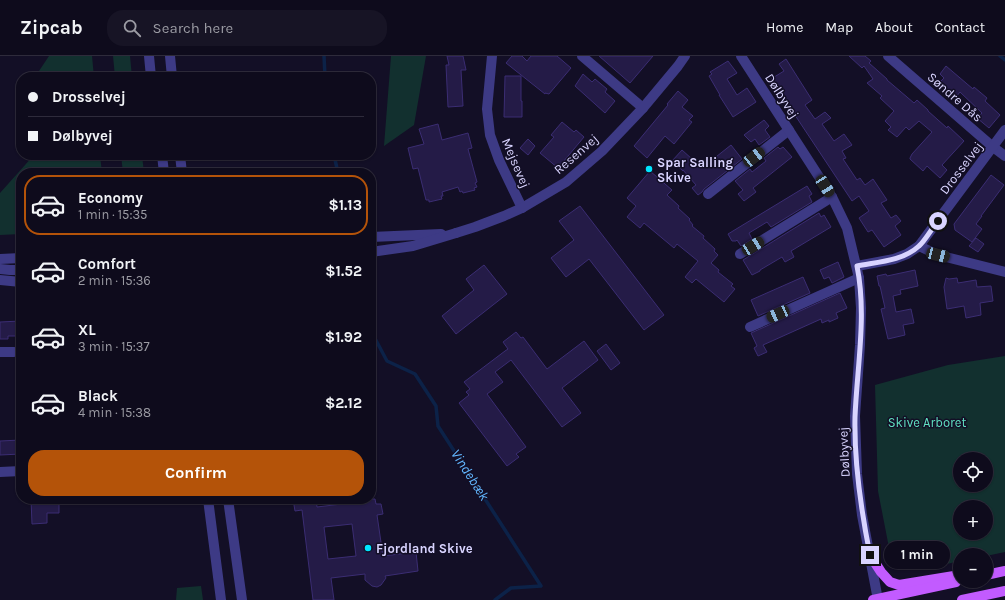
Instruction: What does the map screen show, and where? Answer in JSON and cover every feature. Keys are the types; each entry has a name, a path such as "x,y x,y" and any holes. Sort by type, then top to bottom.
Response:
{"main road":[{"path":"870,555 881,572 890,582 899,586 953,575"},
{"path":"993,573 1005,570"},
{"path":"876,600 953,583"},
{"path":"962,600 1005,591"}],"street":[{"path":"148,56 150,72"},
{"path":"170,56 172,72"},
{"name":"Mejsevej","path":"492,56 486,109 490,135 498,160 522,208"},
{"path":"582,56 643,108"},
{"name":"Resenvej","path":"376,251 413,246 475,227 522,208 566,182 602,151 643,108 685,56"},
{"name":"Dølbyvej","path":"740,56 832,197 847,228 857,266 861,308 855,416 858,480 862,515 870,555 876,600"},
{"name":"Søndre Dås","path":"888,56 1005,156"},
{"name":"Dølbyvej","path":"708,194 789,130"},
{"name":"Drosselvej","path":"857,266 894,259 907,254 919,246 1005,130"},
{"path":"740,254 832,197"},
{"name":"Resenvej","path":"376,237 456,233"},
{"path":"919,246 938,255 1005,272"},
{"path":"0,259 16,258"},
{"path":"0,269 16,270"},
{"path":"750,327 859,278"},
{"path":"0,280 16,282"},
{"path":"0,352 14,352"},
{"path":"0,472 16,471"},
{"path":"209,504 221,600"},
{"path":"229,504 242,600"}],"green space":[{"path":"49,56 92,56 94,72 38,72"},
{"path":"113,56 130,56 132,72 115,72"},
{"path":"391,56 426,56 414,125 384,146"},
{"path":"30,160 101,160 101,168 22,168"},
{"path":"122,160 143,160 143,168 122,168"},
{"path":"16,175 16,234 0,235 0,193"},
{"name":"Skive Arboret","path":"1005,356 1005,552 993,555 993,548 953,548 953,563 924,569 891,558 878,491 875,385 948,365"},
{"path":"201,586 203,600 176,600 177,588"}],"building":[{"path":"447,56 463,56 466,70 461,70 463,106 448,107 446,65 449,65"},
{"path":"512,56 522,56 527,61 531,56 557,56 571,68 549,94 545,94 506,63"},
{"path":"599,56 653,56 630,83"},
{"path":"849,56 865,56 871,61 869,63 887,80 914,103 917,100 947,128 948,126 964,141 942,165 947,170 940,178 927,166 923,171 910,159 912,154 932,132 919,121 909,130 906,127 897,137 888,130 891,127 885,121 894,111 880,98 882,96 867,83 873,79 864,66 862,68"},
{"path":"786,59 812,100 805,105 815,119 825,112 831,118 822,124 834,141 844,134 852,145 842,151 846,158 843,159 857,180 860,178 865,185 873,179 887,200 881,203 891,218 896,215 901,221 895,226 901,235 884,247 872,230 868,232 859,218 869,211 859,196 852,201 771,79 784,71 779,64"},
{"path":"728,61 737,73 727,79 737,95 747,88 756,102 733,117 709,76 712,74 710,72"},
{"path":"946,66 973,89 974,87 987,98 985,101 1000,115 989,128 977,118 982,113 960,92 956,97 939,83 944,78 940,74"},
{"path":"583,74 592,82 595,79 607,89 605,92 615,101 605,113 575,86"},
{"path":"505,76 521,76 522,117 504,117"},
{"path":"678,91 688,100 682,107 693,116 689,120 692,122 674,144 665,136 647,158 634,146"},
{"path":"764,120 769,126 765,130 770,137 759,145 755,139 751,142 744,135"},
{"path":"562,122 574,132 576,130 584,137 558,168 540,153 554,137 551,135"},
{"path":"438,124 442,140 468,133 472,148 468,149 477,187 474,188 475,190 463,193 462,191 460,192 458,187 442,192 442,199 429,202 429,200 426,200 418,168 413,169 408,148 424,144 419,129"},
{"path":"528,139 535,146 528,155 520,148"},
{"path":"731,145 742,159 698,195 692,188 696,185 683,170 672,161 682,150 702,168"},
{"path":"778,147 780,149 783,147 792,157 753,188 756,192 744,201 738,194 743,190 735,181 750,169 752,172 766,161 764,158"},
{"path":"650,171 672,190 667,195 690,219 689,220 693,225 692,226 704,236 703,238 715,249 714,251 718,255 711,263 719,270 718,272 733,284 731,286 735,289 724,302 696,279 692,283 685,277 698,261 677,244 674,248 644,223 640,228 627,217 636,206 627,198"},
{"path":"991,175 1004,185 976,224 982,229 972,242 955,230 954,224"},
{"path":"807,186 812,194 809,196 812,202 771,227 767,222 749,233 752,239 741,246 737,240 732,241 728,234"},
{"path":"580,206 664,315 644,330 589,259 566,277 551,258 574,240 559,221"},
{"path":"819,213 821,217 824,215 831,227 791,251 794,257 785,262 782,257 752,275 743,260"},
{"path":"976,238 984,244 978,252 969,246"},
{"path":"838,262 844,277 832,283 829,277 824,279 820,270"},
{"path":"484,265 507,294 456,334 442,316 474,290 466,279"},
{"path":"915,270 918,286 900,290 901,294 893,296 896,312 911,309 914,323 903,325 905,335 888,339 881,309 885,308 877,276 886,274 887,276"},
{"path":"803,277 810,293 758,316 751,300"},
{"path":"946,278 957,278 958,283 976,280 977,287 991,286 993,301 980,303 981,315 966,318 964,306 947,309 944,287"},
{"path":"840,293 847,308 836,313 838,318 822,323 821,319 763,345 767,352 758,356 754,348 757,346 751,333"},
{"path":"16,321 16,336 8,336 8,339 0,339 0,322"},
{"path":"516,332 521,338 523,337 547,369 584,341 598,360 562,388 581,413 562,427 511,360 495,372 503,382 487,394 526,447 516,454 519,457 507,466 459,403 469,395 466,392 470,389 464,382 508,349 503,342"},
{"path":"606,344 620,363 611,370 597,351"},
{"path":"16,440 16,454 0,455 0,441"},
{"path":"31,504 59,504 59,513 47,513 47,523 32,524"},
{"name":"Fjordland Skive","path":"294,504 317,504 317,507 342,504 381,504 383,514 377,515 383,556 416,552 418,571 385,576 386,578 381,585 377,587 372,586 365,580 365,574 331,578 334,600 313,600 302,510 295,511","holes":["352,524 356,556 328,559 324,527"]}],"waterway":[{"name":"Vindebæk","path":"324,56 325,72"},
{"path":"1000,56 1005,60"},
{"name":"Vindebæk","path":"335,160 337,168"},
{"name":"Vindebæk","path":"376,340 387,361 415,374 436,406 438,426 541,586 511,588 495,600"}],"place":[{"name":"Spar Salling Skive","path":"649,169"},
{"name":"Fjordland Skive","path":"368,548"}],"route":[{"path":"870,555 862,515 856,458 855,416 861,308 857,266 894,259 907,254 919,246 938,221"}]}
